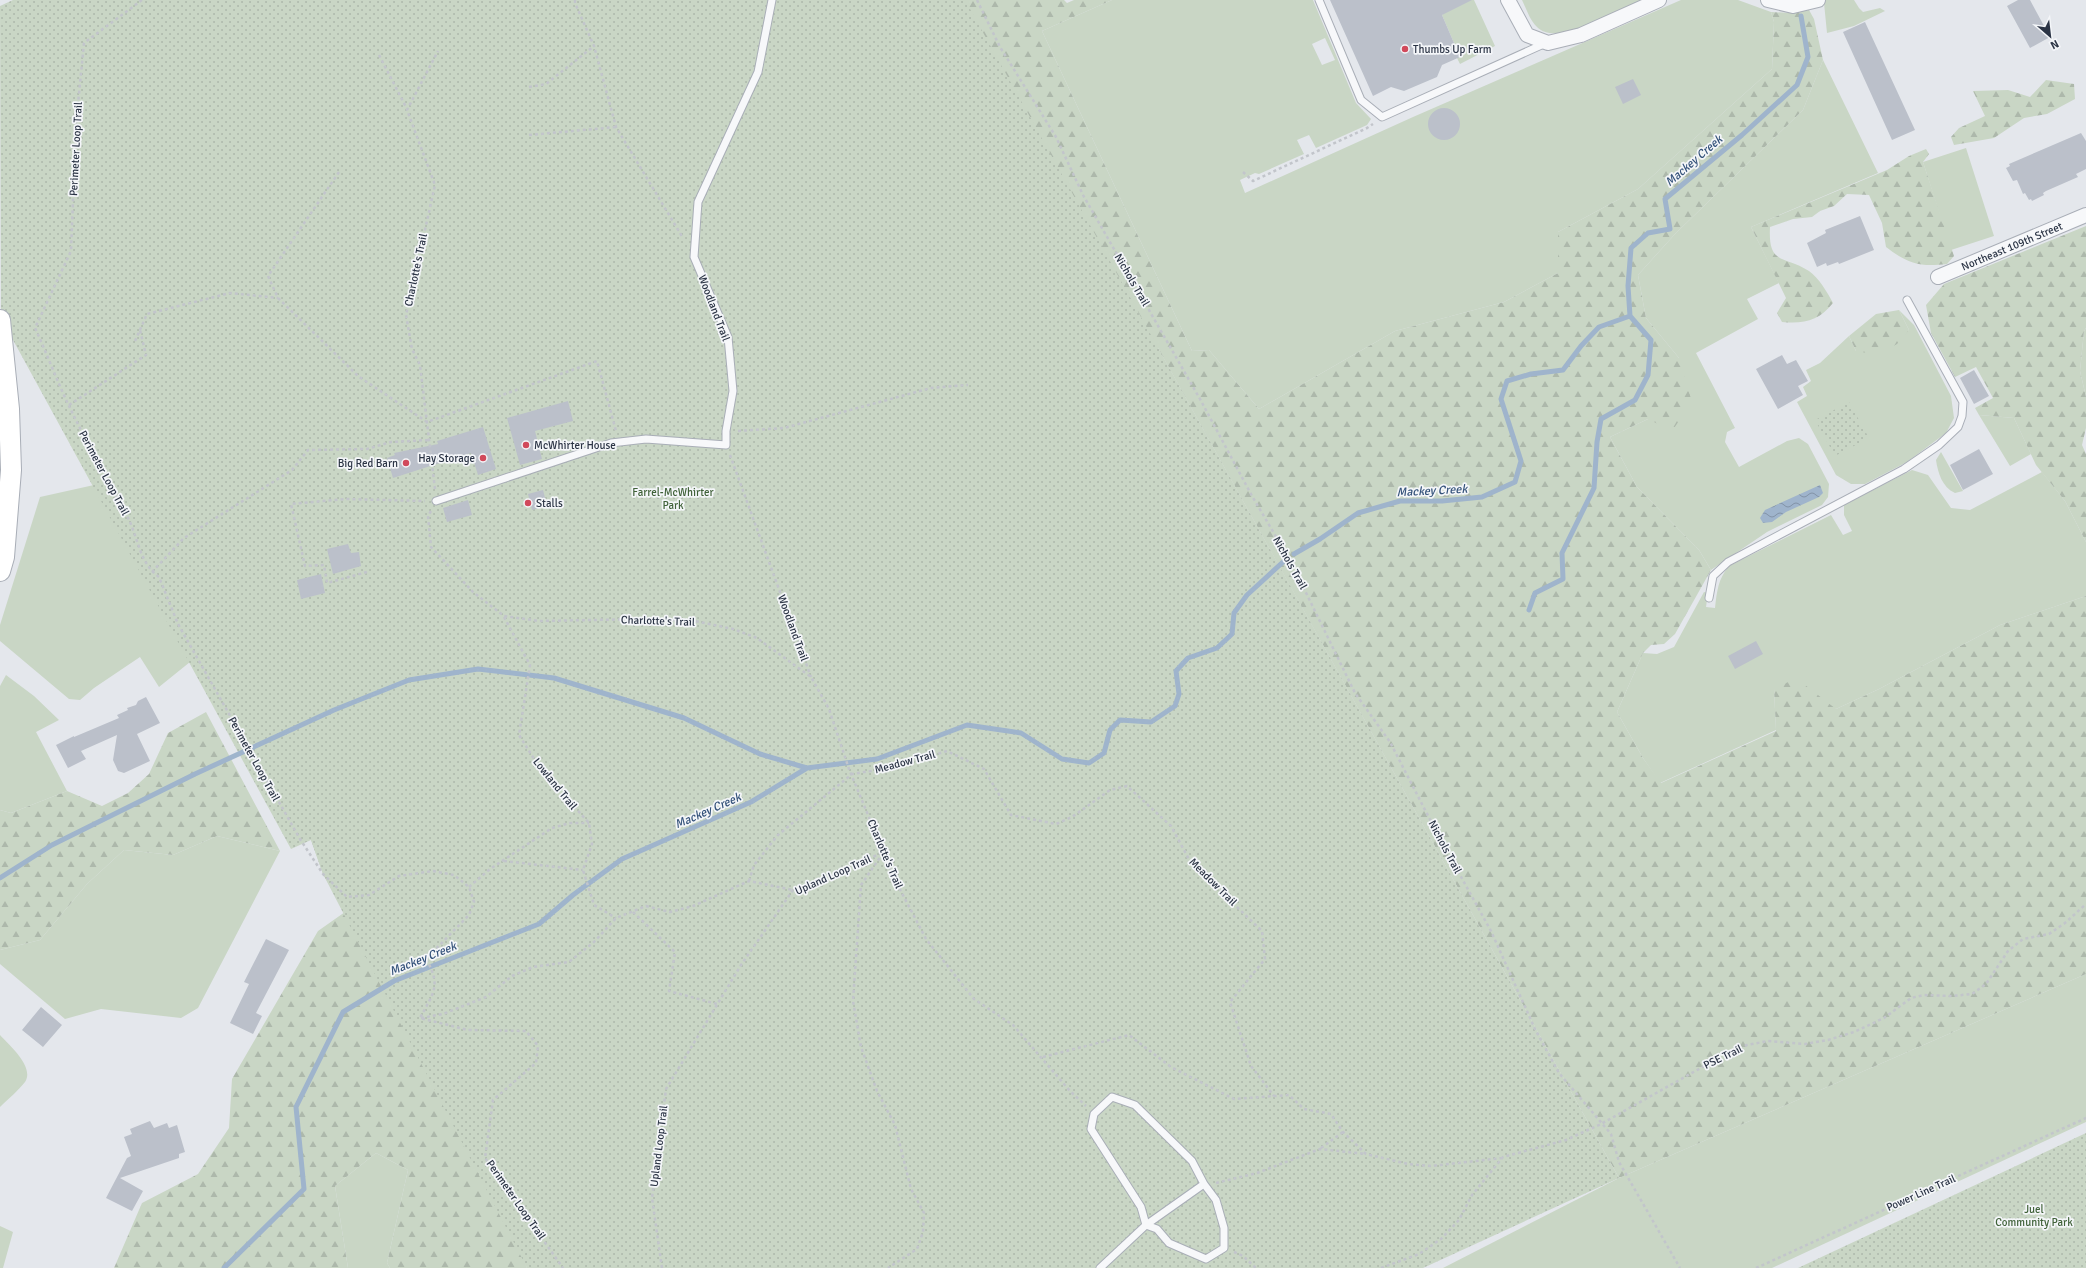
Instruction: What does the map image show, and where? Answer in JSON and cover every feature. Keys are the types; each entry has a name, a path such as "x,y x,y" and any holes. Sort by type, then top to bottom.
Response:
{"street":[{"path":"1508,0 1527,35 1548,43 1581,35 1659,0"},
{"path":"1768,0 1792,6 1818,0"},
{"name":"Northeast 109th Street","path":"1938,277 2086,215"},
{"path":"0,320 9,409 11,470 4,557 0,571"}],"lane":[{"path":"694,257 698,202 758,72 772,0"},
{"path":"1319,0 1361,100 1382,117 1548,43"},
{"name":"Woodland Trail","path":"694,257 728,337 733,391 726,431 726,445"},
{"path":"1709,598 1713,576 1728,562 1904,469 1939,445 1958,427 1962,416 1963,402 1907,300"},
{"path":"436,501 611,443 646,440 726,445"},
{"path":"1112,1097 1135,1105 1192,1161 1204,1184 1216,1200 1224,1228 1224,1248 1206,1259 1169,1243 1157,1229 1146,1225 1141,1207 1091,1129 1094,1114 1112,1097"},
{"path":"1100,1268 1146,1225 1204,1184"}],"path":[{"name":"Perimeter Loop Trail","path":"142,0 84,43 76,124 71,251 35,328 69,405 115,496 128,517 142,554 152,572 159,577 178,624 300,839 323,874 347,897 369,895 399,876 433,871 454,875 469,887"},
{"path":"575,0 594,46 616,126 694,257"},
{"name":"Nichols Trail","path":"977,0 1000,47 1056,137 1083,195 1200,399 1252,496 1291,562 1355,693 1390,742 1439,837 1491,931 1535,1029 1559,1073 1601,1124 1612,1134 1619,1162 1680,1268"},
{"path":"529,87 546,84 594,46"},
{"path":"408,110 438,51"},
{"path":"378,55 408,110"},
{"name":"Charlotte's Trail","path":"408,110 435,185 406,315 412,349 420,365 428,422 436,501"},
{"path":"1243,172 1252,181 1367,128 1382,117"},
{"path":"529,135 616,126"},
{"path":"339,172 268,276 278,298 358,376 428,422 597,361 620,442"},
{"path":"135,341 147,314 230,293 278,298"},
{"path":"69,405 146,355 140,330"},
{"path":"726,431 784,428 931,388 968,385"},
{"path":"152,572 184,538 292,470 308,450 366,449 392,442 429,440"},
{"name":"Woodland Trail","path":"726,445 811,677"},
{"path":"367,572 327,583 324,565 305,566 291,504 345,499 436,501 428,516 430,547 474,592 504,616"},
{"name":"Charlotte's Trail","path":"504,616 539,621 647,619 695,621 733,629 757,638 811,677 829,708 849,769 894,878 926,939 974,999 1013,1025 1043,1057 1070,1091 1094,1114"},
{"name":"Lowland Trail","path":"504,616 530,665 519,735 541,770 589,823"},
{"name":"Meadow Trail","path":"852,774 890,768 947,751 984,769 1011,815 1056,824 1072,817 1110,790 1127,786 1171,826 1191,863 1262,930 1265,959 1230,1002 1251,1066 1274,1096"},
{"path":"749,880 754,865 778,835 852,774"},
{"path":"420,1018 435,986 435,975 426,959 469,915 474,902 469,887 490,869 552,828 570,823 589,823 592,844 583,870 584,874 594,905 616,918"},
{"name":"Upland Loop Trail","path":"662,1268 652,1198 666,1089 741,965 793,890 844,871 883,852"},
{"name":"Upland Loop Trail","path":"883,852 861,885 853,1001 861,1047 877,1091 895,1125 911,1189 924,1213 923,1232 917,1249 888,1268"},
{"path":"503,861 583,870"},
{"path":"420,1018 443,1014 486,997 512,976 533,967 570,962 594,942 616,918 646,906 670,912 693,906 749,880 793,890"},
{"name":"PSE Trail","path":"1320,1149 1366,1154 1408,1164 1431,1166 1503,1158 1566,1140 1601,1124 1716,1060 1747,1045 1768,1041 1805,1044 1828,1040 1854,1032 1884,1018 1911,998 1924,995 1952,996 1972,994 1986,984 2008,951 2023,939 2049,934 2065,923 2086,904"},
{"path":"633,912 675,952 669,991 717,1004"},
{"name":"Perimeter Loop Trail","path":"420,1018 468,1030 526,1031 538,1046 536,1063 493,1100 485,1158 563,1268"},
{"path":"1043,1057 1129,1035 1171,1067 1234,1099 1289,1095 1304,1109 1331,1114 1343,1132 1366,1154"},
{"name":"Power Line Trail","path":"1756,1268 2086,1118"},
{"path":"1204,1184 1224,1182 1257,1173 1320,1149 1343,1132"},
{"path":"1380,1268 1419,1254 1442,1239 1459,1220 1472,1195 1503,1158"},
{"path":"1224,1248 1243,1256 1256,1268"}],"green space":[{"name":"Farrel-McWhirter Park","path":"13,0 965,0 1619,1178 1423,1268 527,1268 323,874 311,840 291,849 1,318 0,6"},
{"path":"784,0 1064,0 1067,3 1074,0 1112,0 1042,31 1192,351 1209,350 1259,409 1395,331 1504,302 1558,273 1558,232 1638,189 1772,69 1774,22 1771,12 1792,13 1809,10 1814,19 1823,60 1803,110 1675,234 1638,275 1646,318 1679,358 1692,402 1672,431 1648,419 1610,437 1637,487 1699,550 1711,570 1675,634 1664,644 1651,645 1643,653 1617,712 1643,758 1661,783 1776,731 1774,689 1796,678 1836,709 1879,689 2000,625 2086,596 2086,974 1619,1178 1158,348 957,327"},
{"path":"1112,0 1313,0 1356,103 1371,119 1367,125 1316,148 1309,135 1297,140 1304,154 1259,174 1255,173 1240,180 1245,193 1413,117 1681,0 1738,0 1771,12 1774,22 1772,69 1638,189 1558,232 1558,273 1504,302 1395,331 1259,409 1209,350 1192,351 1042,31","holes":["1325,38 1335,60 1322,65 1312,44"]},
{"path":"1455,0 1474,0 1495,46 1460,64 1457,58 1460,57 1442,15"},
{"path":"1522,0 1645,0 1590,25 1559,33 1546,32 1537,27 1530,18"},
{"path":"1826,0 1854,0 1863,12 1880,8 1885,11 1854,26 1827,33 1824,3"},
{"path":"1823,60 1878,173 1751,227 1779,283 1747,299 1758,319 1696,353 1735,428 1727,432 1725,442 1739,467 1787,441 1799,438 1808,444 1829,484 1828,497 1822,505 1767,532 1711,570 1699,550 1637,487 1610,437 1648,419 1679,358 1646,318 1638,275 1675,234 1803,110"},
{"path":"2046,80 2074,84 2075,99 2047,114 2024,118 1994,138 1954,145 1951,137 1959,128 1985,116 1973,91 2008,90 2030,97"},
{"path":"1966,148 1994,236 1951,250 1923,162"},
{"path":"1926,149 1929,154 1923,162 1954,256 1947,264 1929,265 1908,261 1894,253 1886,247 1882,223 1869,195 1847,194 1834,206 1820,211 1812,217 1793,219 1770,227 1770,239 1775,254 1779,258 1800,266 1813,274 1833,303 1822,314 1810,320 1804,322 1782,322 1777,313 1786,298 1751,227 1887,170 1909,156"},
{"path":"2086,226 2086,328 2084,331 2080,371 2086,397 2086,428 2082,445 2086,454 2086,542 2065,501 2036,465 2014,418 1979,415 1975,408 1993,398 1976,367 1955,377 1931,333 1926,305 1944,284"},
{"path":"1899,310 1914,325 1951,396 1954,418 1946,433 1907,462 1865,484 1851,484 1836,475 1797,402 1807,396 1803,387 1811,381 1806,370 1820,363 1849,336 1856,351 1909,330"},
{"path":"1899,310 1909,330 1897,344 1878,355 1856,351 1849,336 1876,314"},
{"path":"2086,328 2086,397 2080,371 2084,331"},
{"path":"1849,402 1869,438 1835,456 1815,420"},
{"path":"1979,415 2014,418 2031,454 2010,466"},
{"path":"1941,452 1963,491 1955,493 1947,487 1941,479 1936,460"},
{"path":"1912,470 1928,475 1951,508 1970,510 2042,472 2065,501 2086,542 2086,596 2000,625 1879,689 1836,709 1774,689 1776,730 1660,783 1643,758 1617,712 1643,653 1657,654 1674,647 1704,592 1708,593 1706,607 1715,608 1720,581 1729,566 1831,515 1843,535 1852,531 1844,515 1844,505"},
{"path":"94,485 190,662 159,687 140,657 94,688 80,700 69,699 0,641 0,625 40,497"},
{"path":"275,613 527,1268 390,1268 387,1263 408,1170 376,1153 335,1186 348,1268 114,1268 142,1203 198,1174 229,1128 232,1079 318,931 345,912 323,874 311,840"},
{"path":"6,675 34,696 59,720 36,732 67,791 11,813 0,810 0,686"},
{"path":"206,712 280,851 217,836 173,855 124,850 87,884 40,940 0,950 0,810 11,813 67,791 102,806 128,793 149,774 168,733"},
{"path":"217,836 280,851 198,1008 181,1018 101,1009 65,1019 0,964 0,950 40,940 87,884 124,850 173,855"},
{"path":"2086,974 2086,1122 1772,1268 1443,1268 1619,1178"},
{"path":"0,1035 15,1050 24,1063 27,1070 27,1076 25,1082 0,1107"},
{"name":"Juel Community Park","path":"2086,1133 2086,1268 1798,1268"},
{"path":"376,1153 408,1170 387,1263 390,1268 348,1268 335,1186"},
{"path":"0,1226 13,1232 3,1268 0,1268"}],"water":[{"path":"1820,485 1823,493 1819,497 1786,512 1772,522 1763,523 1760,518 1765,510"}],"building":[{"name":"Thumbs Up Farm","path":"1330,0 1472,0 1442,15 1460,57 1442,65 1437,77 1404,91 1391,87 1373,96"},
{"path":"2018,0 2030,0 2050,37 2030,48 2007,6"},
{"path":"1865,22 1915,130 1892,140 1843,32"},
{"path":"1633,79 1641,95 1623,104 1615,87"},
{"path":"1441,108 1447,108 1457,115 1460,124 1459,130 1453,137 1447,140 1441,140 1431,133 1428,127 1428,121 1435,111"},
{"path":"2081,133 2086,141 2086,169 2076,174 2078,177 2046,191 2043,193 2044,195 2032,201 2031,199 2029,200 2025,193 2023,194 2017,180 2013,181 2006,168 2010,166 2009,164"},
{"path":"1860,216 1874,250 1839,264 1838,262 1827,266 1826,263 1817,267 1807,243 1826,233 1825,230"},
{"path":"1782,355 1787,364 1796,360 1808,381 1798,386 1803,395 1778,409 1756,369"},
{"path":"1974,370 1989,396 1974,404 1960,378"},
{"name":"McWhirter House","path":"568,401 573,421 535,431 542,459 520,465 507,418"},
{"path":"483,427 496,469 478,475 471,453 393,478 387,458 395,455 394,453 438,444 437,441"},
{"path":"1979,449 1993,474 1963,490 1950,465"},
{"path":"543,490 547,506 532,510 528,494"},
{"path":"468,500 472,515 447,522 443,508"},
{"path":"348,544 351,553 359,552 361,566 333,574 327,549"},
{"path":"321,574 325,593 301,599 297,580"},
{"path":"1756,641 1763,654 1735,669 1728,656"},
{"path":"146,697 160,723 137,734 150,761 124,773 118,771 113,760 117,735 81,751 86,759 68,768 56,745 119,718 117,715 128,710 127,708 136,705 138,701"},
{"path":"266,939 289,950 256,1013 262,1016 253,1034 230,1023 249,984 244,982"},
{"path":"41,1007 62,1025 43,1047 22,1030"},
{"path":"150,1121 154,1128 167,1123 169,1128 177,1125 185,1152 179,1154 179,1158 120,1178 143,1191 132,1211 106,1198 127,1158 131,1156 124,1137 132,1134 130,1129"}],"waterway":[{"name":"Mackey Creek","path":"1294,554 1320,539 1358,513 1400,501 1442,501 1482,497 1515,482 1521,461 1501,399 1507,381 1531,374 1563,370 1581,346 1599,327 1630,316 1628,286 1631,248 1648,233 1670,229 1665,199 1742,135 1797,85 1808,57 1801,16"},
{"path":"1529,610 1535,593 1563,579 1562,553 1594,488 1597,442 1601,419 1635,400 1648,375 1651,340 1630,316"},
{"name":"Mackey Creek","path":"224,1268 304,1189 296,1107 343,1012 394,981 539,924 573,895 622,859 751,802 807,768 877,759 967,725 1021,733 1062,759 1089,763 1104,753 1110,730 1120,720 1151,722 1175,706 1179,694 1176,671 1188,658 1217,648 1232,634 1234,613 1247,595 1283,562"},
{"path":"0,878 52,845 195,774 334,710 409,680 478,669 554,678 684,718 760,754 807,768"}],"place":[{"name":"Thumbs Up Farm","path":"1405,49"},
{"name":"McWhirter House","path":"526,445"},
{"name":"Hay Storage","path":"483,458"},
{"name":"Big Red Barn","path":"406,463"},
{"name":"Stalls","path":"528,503"}]}
